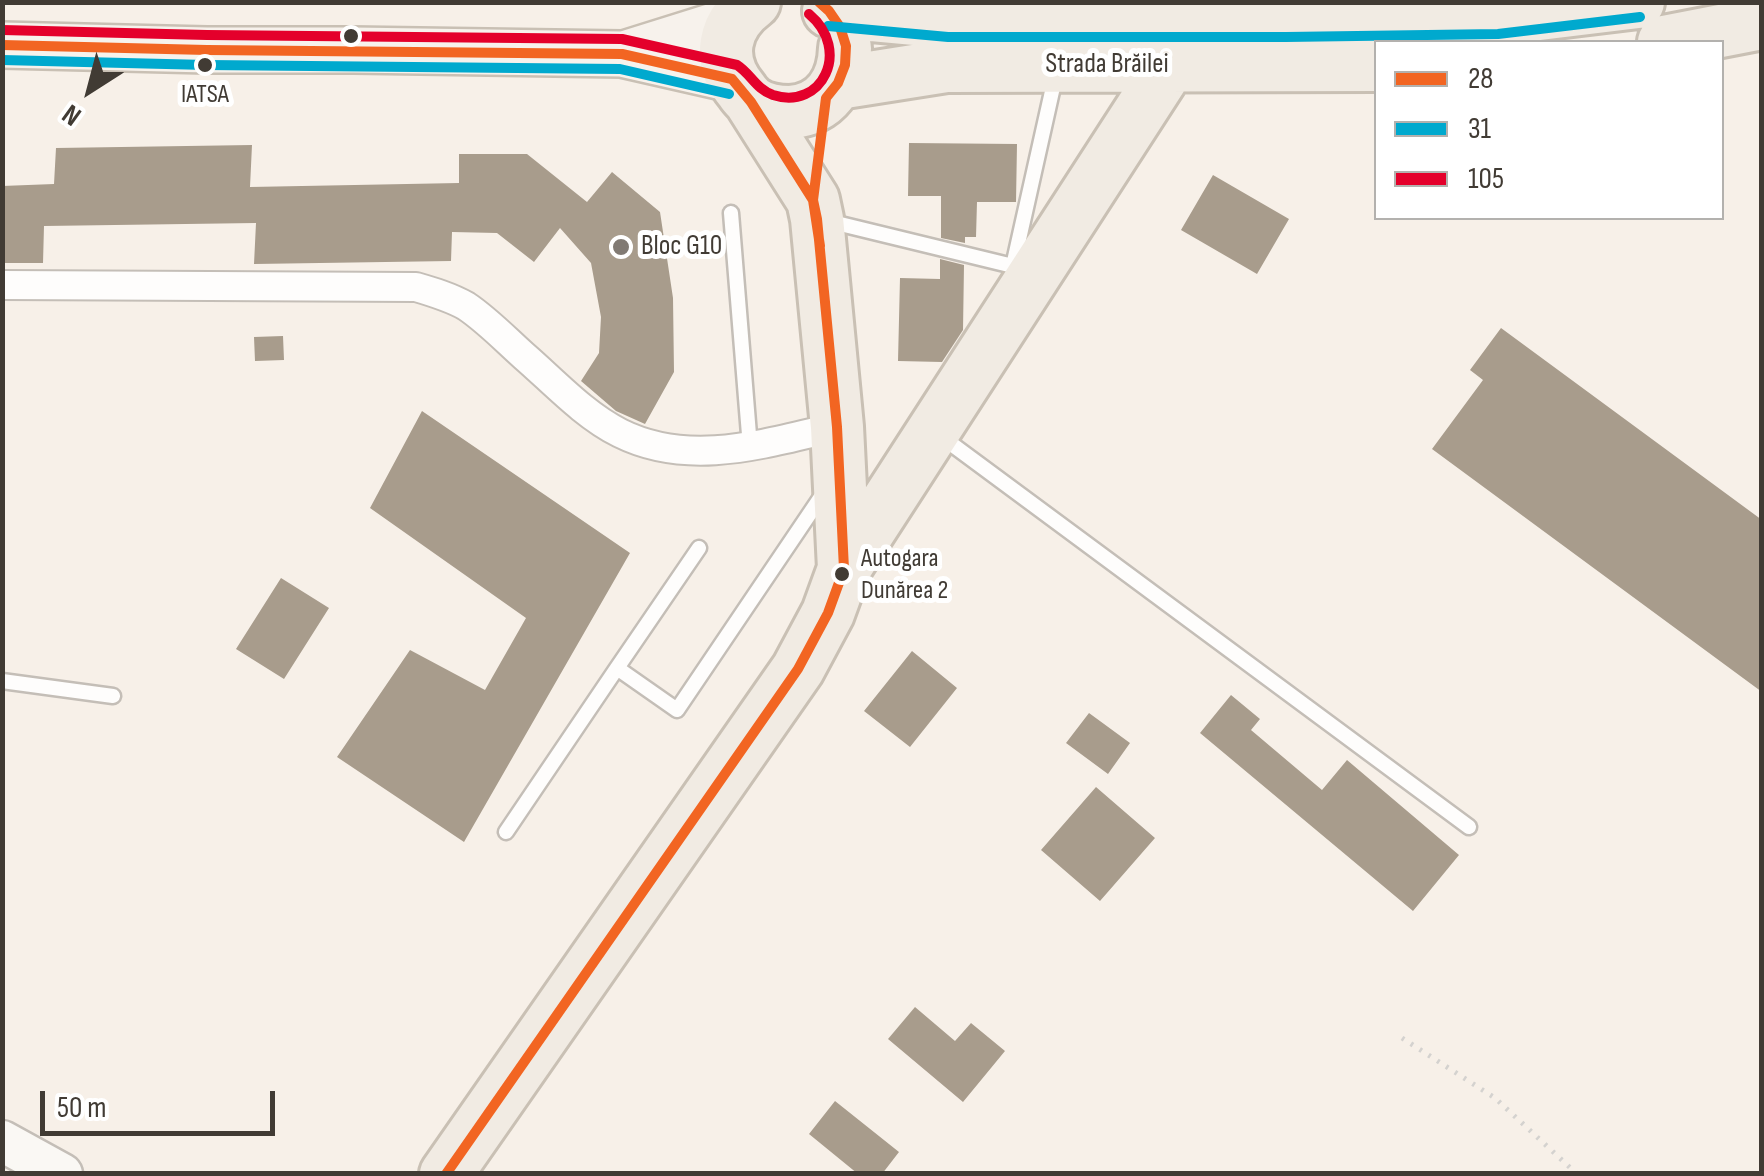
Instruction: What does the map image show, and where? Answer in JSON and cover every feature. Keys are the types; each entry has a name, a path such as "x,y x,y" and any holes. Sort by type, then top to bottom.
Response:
{"highway":[{"name":"Strada Brăilei","path":"824,7 948,22 1286,22 1498,20 1638,2"},
{"name":"Strada Brăilei","path":"824,7 840,27 846,46 845,65 832,91"},
{"name":"Strada Brăilei","path":"745,9 727,38 726,59 741,90 776,112 802,111 832,91 946,66 1374,65"},
{"path":"1674,40 1762,23"},
{"path":"446,1174 798,669 828,612 844,569 934,431 1021,275 1170,65"},
{"path":"741,90 815,210"},
{"path":"832,91 815,210 838,448 844,569"}],"main road":[{"name":"Strada Brăilei","path":"622,54 745,9"},
{"name":"Strada Brăilei","path":"2,45 622,54 741,90"}],"street":[{"path":"2,285 416,286 465,306 618,433 652,446 706,452 838,448"},
{"path":"2,1141 62,1174"}],"lane":[{"path":"815,210 1021,275 1058,65"},
{"path":"731,213 750,448"},
{"path":"934,431 1469,827"},
{"path":"617,668 677,710 838,448"},
{"path":"506,832 700,548"},
{"path":"2,681 113,696"}],"path":[{"path":"1402,1038 1496,1098 1577,1174"}],"building":[{"path":"909,143 1017,144 1016,202 977,202 976,237 965,237 965,243 941,238 941,196 908,196"},
{"path":"252,145 250,187 459,183 459,154 527,154 587,202 612,172 660,212 673,298 674,372 645,424 616,411 581,381 599,353 601,317 591,263 560,228 534,262 497,233 452,232 451,261 254,264 256,223 44,226 43,263 2,263 2,186 54,184 56,148"},
{"path":"1213,175 1289,219 1257,274 1181,230"},
{"path":"940,259 964,265 963,330 942,362 898,361 900,278 940,279"},
{"path":"1501,328 1762,520 1762,692 1432,449 1483,380 1470,370"},
{"path":"283,336 284,360 255,361 254,337"},
{"path":"422,411 630,553 464,842 337,757 410,650 485,690 526,618 370,508"},
{"path":"281,578 329,608 284,679 236,649"},
{"path":"912,651 957,688 910,747 864,711"},
{"path":"1231,695 1260,719 1251,730 1322,790 1347,760 1459,855 1413,911 1200,733"},
{"path":"1089,713 1130,743 1108,774 1066,743"},
{"path":"1096,787 1155,838 1100,901 1041,850"},
{"path":"915,1007 955,1041 971,1023 1005,1051 963,1102 888,1039"},
{"path":"835,1101 899,1152 882,1174 858,1174 809,1134"}],"transit line":[{"name":"28","path":"819,2 840,27 846,46 845,65 826,98 813,200 820,246"},
{"name":"105","path":"2,30 622,39 737,65 767,92 790,98 805,94 826,74 828,44 822,28 809,14"},
{"name":"31","path":"828,26 948,37 1286,37 1498,34 1640,17"},
{"name":"28","path":"2,45 622,54 732,79 813,200 837,427 844,569 828,613 798,669 446,1174"},
{"name":"31","path":"2,60 620,69 729,94"}],"place":[{"name":"IATSA","path":"205,65"},
{"name":"Bloc G10","path":"621,247"},
{"name":"Autogara Dunărea 2","path":"842,574"}]}
